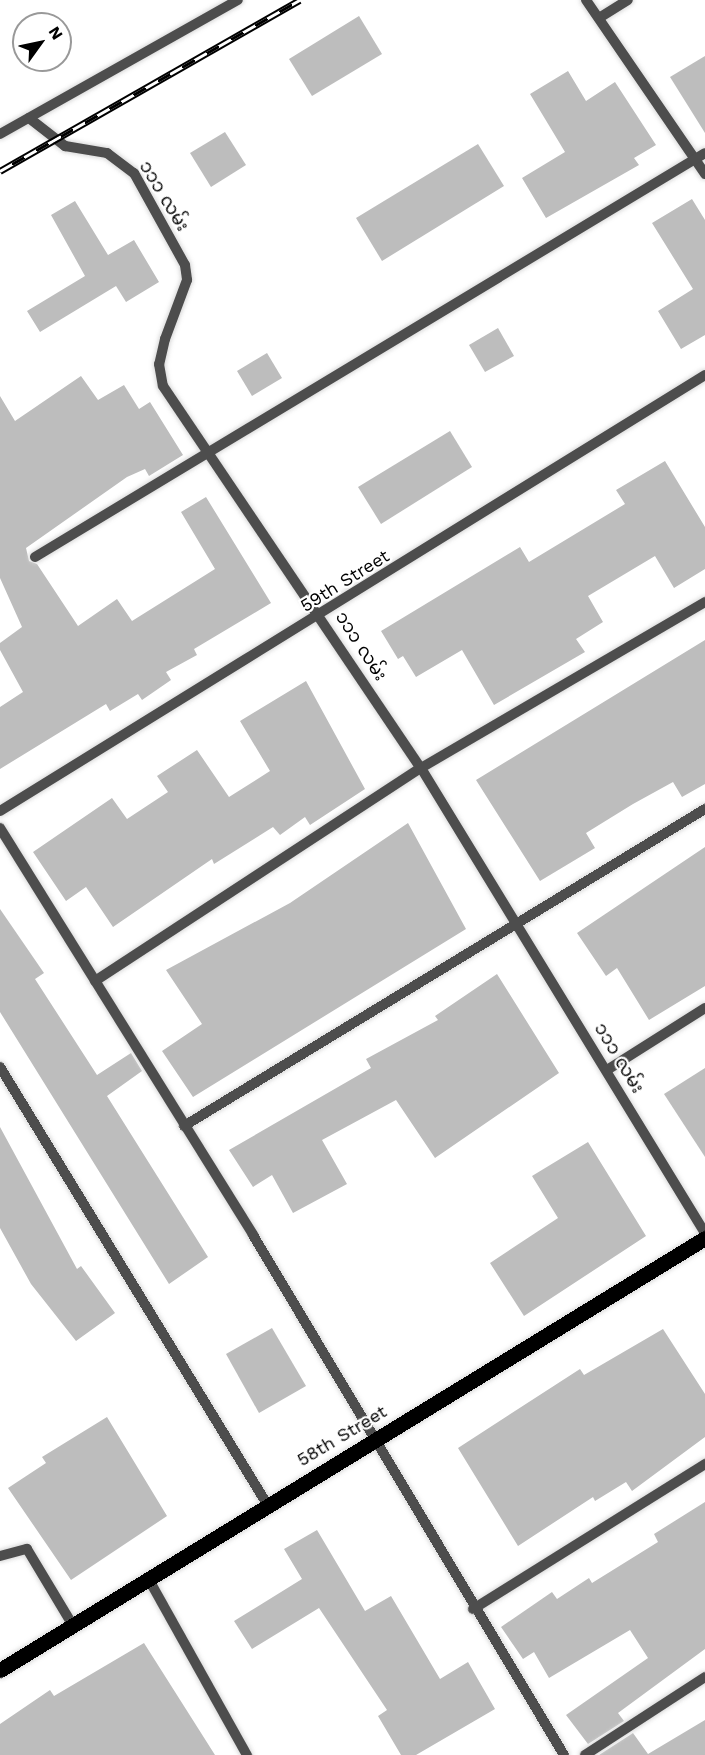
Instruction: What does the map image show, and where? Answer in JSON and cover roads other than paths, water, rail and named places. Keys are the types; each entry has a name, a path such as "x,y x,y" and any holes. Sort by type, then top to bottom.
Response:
{"main road":[{"name":"58th Street","path":"0,1670 267,1504 705,1238"}],"street":[{"path":"0,134 238,0"},
{"path":"586,0 700,156 705,174"},
{"path":"599,18 628,0"},
{"name":"၁၁၁ လမ်း","path":"29,118 65,146 121,159 184,265 187,280 159,364 163,386 321,615 421,768 705,1233"},
{"path":"35,557 210,454 700,156"},
{"name":"59th Street","path":"0,811 321,615 705,375"},
{"path":"95,981 421,768 705,602"},
{"path":"184,1126 705,809"},
{"path":"0,828 376,1439 473,1608 564,1755"},
{"path":"607,1070 705,1008"},
{"path":"0,1068 267,1504"},
{"path":"473,1608 705,1464"},
{"path":"0,1556 27,1549 72,1624"},
{"path":"148,1578 247,1755"},
{"path":"585,1755 705,1677"}],"railway":[{"path":"0,171 300,0"}]}
